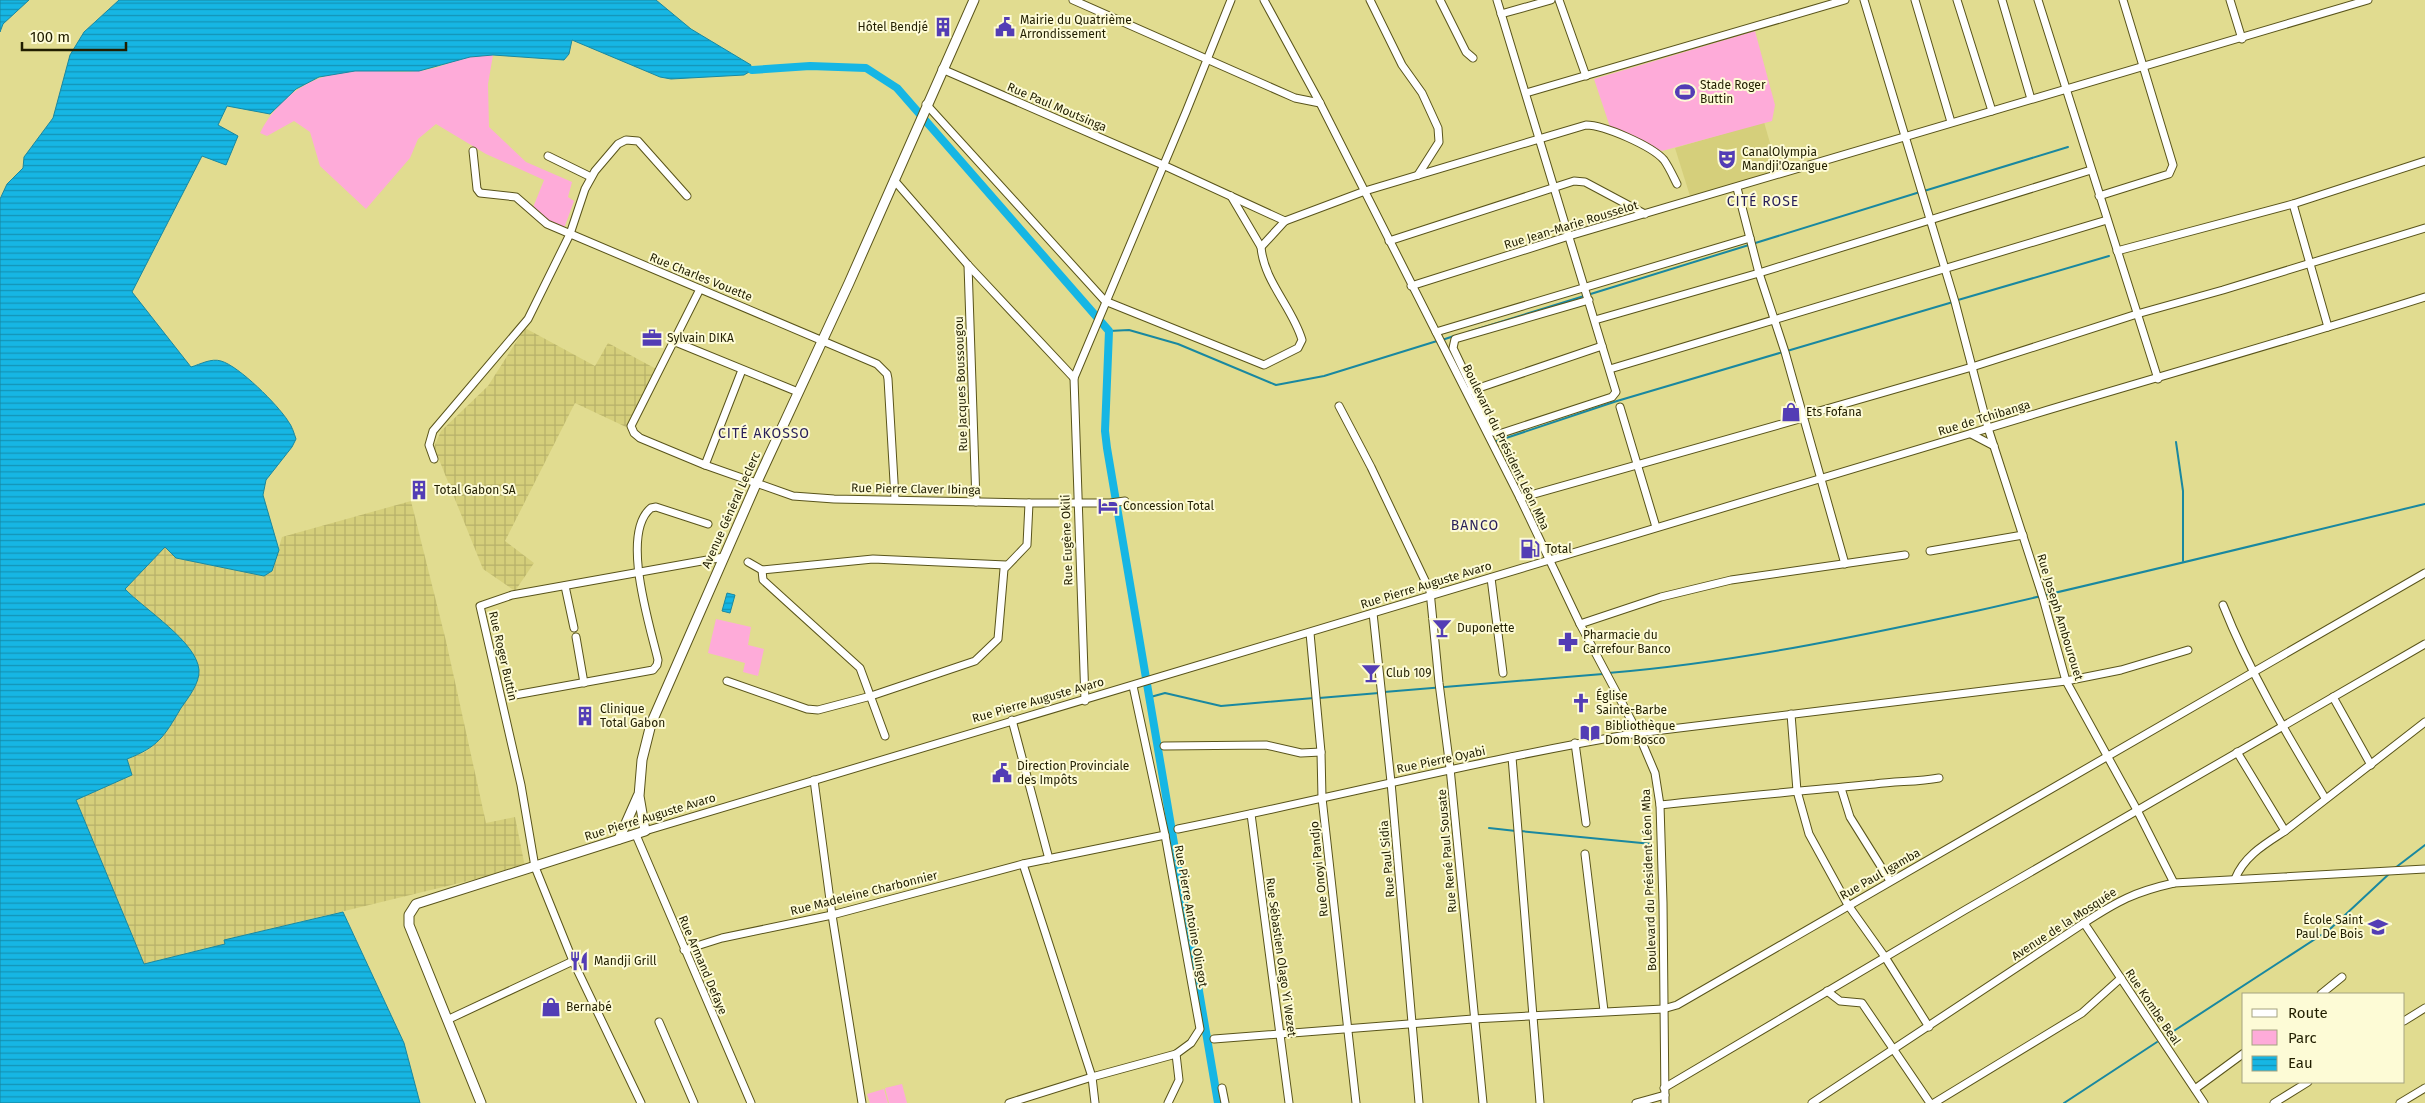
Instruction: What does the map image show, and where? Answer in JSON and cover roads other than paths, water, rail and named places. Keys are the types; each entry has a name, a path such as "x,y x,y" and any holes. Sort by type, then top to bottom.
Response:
{"main road":[{"name":"Avenue Général Leclerc","path":"639,796 642,760 652,724 756,484 824,340 925,106 974,0"},
{"path":"639,796 640,833"},
{"path":"619,840 639,796"},
{"name":"Rue Pierre Auguste Avaro","path":"447,1020 409,925 409,915 416,904 640,833"},
{"path":"447,1020 481,1103"}],"street":[{"path":"1073,0 1295,98 1320,104"},
{"path":"894,180 968,265 1074,378 1231,0"},
{"name":"Boulevard du Président Léon Mba","path":"1264,0 1365,191 1411,286 1520,498 1580,624 1638,733 1655,773 1660,805 1663,903 1665,1103"},
{"path":"1370,0 1402,64 1422,93 1438,128 1439,142 1418,175"},
{"path":"1440,0 1466,52 1473,58"},
{"path":"1497,0 1588,293 1602,346 1616,388 1615,395 1612,397 1499,434 1491,430 1453,348 1455,340 1588,293 1751,241"},
{"path":"1501,14 1551,0"},
{"path":"1559,0 1586,76"},
{"path":"1526,93 1845,0"},
{"name":"Rue Joseph Ambourouet","path":"1864,0 1954,298 1988,428 2042,595 2066,682 2137,810 2174,883"},
{"path":"1915,0 1950,122"},
{"path":"1957,0 1992,111"},
{"path":"2002,0 2032,99"},
{"path":"2038,0 2158,379"},
{"path":"2100,196 2169,174 2174,165 2123,0"},
{"path":"2230,0 2242,39"},
{"name":"Rue Jean-Marie Rousselot","path":"1411,286 1569,236 1738,188 1950,122 2242,39 2368,0"},
{"name":"Rue Paul Moutsinga","path":"942,69 1163,165 1285,221"},
{"path":"925,106 1106,301 1260,364 1268,364 1298,348 1302,340 1276,290 1262,256 1261,247 1231,196"},
{"path":"1261,247 1285,221 1365,191 1586,125 1602,127 1659,156 1664,161 1677,184"},
{"path":"434,459 429,444 433,431 528,319 570,234 591,177 618,144 626,140 638,142 687,196"},
{"name":"Rue Charles Vouette","path":"473,151 477,190 480,193 516,197 547,224 877,364 887,374 895,499"},
{"path":"548,156 591,177"},
{"path":"2117,251 2292,204 2425,161"},
{"path":"1595,320 1759,273 2091,170"},
{"path":"1389,241 1574,181 1582,181 1645,214"},
{"path":"1738,188 1759,273 1785,352 1845,564"},
{"path":"2292,204 2328,327"},
{"path":"1610,369 2107,220"},
{"path":"1520,498 1638,466 1972,367 2137,314 2223,290 2425,228"},
{"name":"Rue Jacques Boussougou","path":"968,265 976,502"},
{"path":"700,289 673,341 798,392"},
{"path":"1436,333 1588,293"},
{"name":"Rue de Tchibanga","path":"1548,560 1821,481 1988,428 2158,379 2425,297"},
{"name":"Rue Pierre Claver Ibinga","path":"673,341 631,426 634,433 640,438 756,484 793,496 834,499 1029,503 1110,503 1125,501"},
{"path":"1466,392 1602,346"},
{"path":"705,465 742,370"},
{"name":"Rue Eugène Okili","path":"1074,378 1085,701"},
{"name":"Rue René Paul Sousate","path":"1339,406 1420,568 1431,597 1439,686 1450,768 1482,1103"},
{"path":"1620,408 1656,528"},
{"path":"1970,434 1995,446"},
{"path":"728,680 807,709 818,710 871,696 975,661 998,639 1004,569 1027,545 1029,503"},
{"path":"515,695 653,670 657,665 638,571 638,539 646,515 651,508 664,508 708,524"},
{"path":"1930,551 2023,535"},
{"path":"1580,624 1661,597 1731,580 1905,555"},
{"name":"Rue Roger Buttin","path":"535,867 521,785 480,606 512,595 724,557"},
{"path":"748,562 762,570 873,559 1006,565"},
{"name":"Rue Pierre Auguste Avaro","path":"640,833 1012,720 1155,680 1548,560"},
{"path":"762,570 763,580 860,668 885,736"},
{"name":"Rue Paul Igamba","path":"1663,1009 1677,1005 1848,905 2068,781 2106,756 2425,573"},
{"path":"1491,578 1503,673"},
{"path":"565,586 574,628"},
{"path":"2223,605 2235,636 2325,798"},
{"name":"Rue Paul Sidia","path":"1373,614 1391,782 1419,1103"},
{"name":"Rue Onoyi Pandjo","path":"1310,633 1317,696 1322,798 1356,1103"},
{"path":"576,637 584,683"},
{"path":"1636,1103 1664,1091 1827,991 2425,644"},
{"name":"Rue Pierre Oyabi","path":"1178,829 1450,768 1575,743 1638,733 2066,682 2121,670 2188,650"},
{"name":"Rue Pierre Antoine Olingot","path":"1009,1103 1092,1077 1176,1054 1192,1043 1200,1029 1137,685"},
{"path":"2333,697 2371,765"},
{"path":"1791,714 1797,791 1809,834 1848,905 1885,957 1929,1027"},
{"path":"1012,720 1049,859"},
{"path":"2235,879 2246,860 2425,722"},
{"path":"1575,743 1586,823"},
{"path":"1164,746 1266,745 1301,753 1321,752"},
{"path":"2237,752 2285,831"},
{"path":"1512,757 1540,1103"},
{"path":"1660,805 1797,791 1917,782 1939,778"},
{"path":"814,780 832,915 862,1103"},
{"path":"1841,788 1850,817 1890,881"},
{"name":"Rue Sébastien Olago Yi Wezet","path":"1251,814 1289,1103"},
{"name":"Rue Armand Defaye","path":"640,833 684,950 751,1103"},
{"name":"Rue Madeleine Charbonnier","path":"684,950 722,938 832,915 1023,864 1165,835"},
{"path":"1585,854 1604,1011"},
{"path":"1023,864 1092,1077 1095,1103"},
{"path":"535,867 573,961 641,1103"},
{"name":"Avenue de la Mosquée","path":"1812,1103 2084,923 2123,898 2141,890 2174,883 2425,869"},
{"name":"Rue Kombe Beal","path":"2084,923 2204,1103"},
{"path":"447,1020 573,961"},
{"path":"2322,993 2342,977"},
{"path":"1934,1103 2082,1013 2121,978"},
{"path":"1827,991 1840,1001 1862,1003 1930,1103"},
{"path":"2405,1020 2425,1008"},
{"path":"1214,1039 1473,1019 1663,1009"},
{"path":"659,1022 694,1103"},
{"path":"1168,1103 1180,1080 1176,1054"},
{"path":"2195,1089 2242,1054"},
{"path":"2274,1103 2306,1083"},
{"path":"1222,1088 1225,1103"},
{"path":"2400,1103 2425,1088"},
{"path":"1040,1094 1041,1103"}],"water":[{"path":"0,0 29,0 3,24 0,32"},
{"path":"119,0 656,0 691,29 751,65 749,72 744,75 671,79 660,77 572,40 569,54 564,60 493,55 470,57 419,71 355,71 319,77 296,89 270,114 227,106 218,125 238,136 226,165 202,156 132,292 191,367 217,360 229,364 238,370 258,387 283,414 296,439 266,480 263,495 279,550 272,571 264,576 176,558 165,547 125,589 180,637 189,648 196,659 199,670 198,680 165,734 146,750 127,759 132,775 76,800 144,964 225,944 224,940 343,912 404,1043 420,1103 0,1103 0,199 7,184 23,168 24,157 53,118 70,55 84,32"},
{"path":"727,593 735,595 730,613 722,611"}],"waterway":[{"path":"752,70 810,66 866,68 897,88 1109,331 1105,431 1107,448 1218,1103"},
{"path":"1924,191 2068,147"},
{"path":"1468,332 1920,192"},
{"path":"1958,300 2109,256"},
{"path":"1787,351 1953,302"},
{"path":"1109,331 1129,330 1178,344 1276,385 1324,376 1437,341"},
{"path":"1442,340 1454,336"},
{"path":"1494,442 1617,401 1783,352"},
{"path":"2176,442 2183,491 2183,561"},
{"path":"1608,673 1654,669 1747,656 1885,630 2088,585 2425,504"},
{"path":"1384,692 1603,674"},
{"path":"1147,698 1165,693 1221,706 1314,698"},
{"path":"1319,698 1379,693"},
{"path":"1489,828 1516,831"},
{"path":"1520,831 1652,844"},
{"path":"2395,868 2425,845"},
{"path":"2166,1036 2329,930 2390,873"},
{"path":"2064,1103 2157,1042"}],"place":[{"name":"Hôtel Bendjé","path":"943,27"},
{"name":"Mairie du Quatrième Arrondissement","path":"1005,27"},
{"name":"Stade Roger Buttin","path":"1685,92"},
{"name":"CanalOlympia Mandji'Ozangue","path":"1727,159"},
{"name":"Sylvain DIKA","path":"652,338"},
{"name":"Ets Fofana","path":"1791,412"},
{"name":"Total Gabon SA","path":"419,490"},
{"name":"Concession Total","path":"1108,506"},
{"name":"Total","path":"1530,549"},
{"name":"Duponette","path":"1442,628"},
{"name":"Pharmacie du Carrefour Banco","path":"1568,642"},
{"name":"Club 109","path":"1371,673"},
{"name":"Église Sainte-Barbe","path":"1581,703"},
{"name":"Clinique Total Gabon","path":"585,716"},
{"name":"Bibliothèque Dom Bosco","path":"1590,733"},
{"name":"Direction Provinciale des Impôts","path":"1002,773"},
{"name":"École Saint Paul De Bois","path":"2378,927"},
{"name":"Mandji Grill","path":"579,961"},
{"name":"Bernabé","path":"551,1007"}],"district":[{"name":"CITÉ ROSE","path":"1763,201"},
{"name":"CITÉ AKOSSO","path":"764,433"},
{"name":"BANCO","path":"1475,525"}]}
